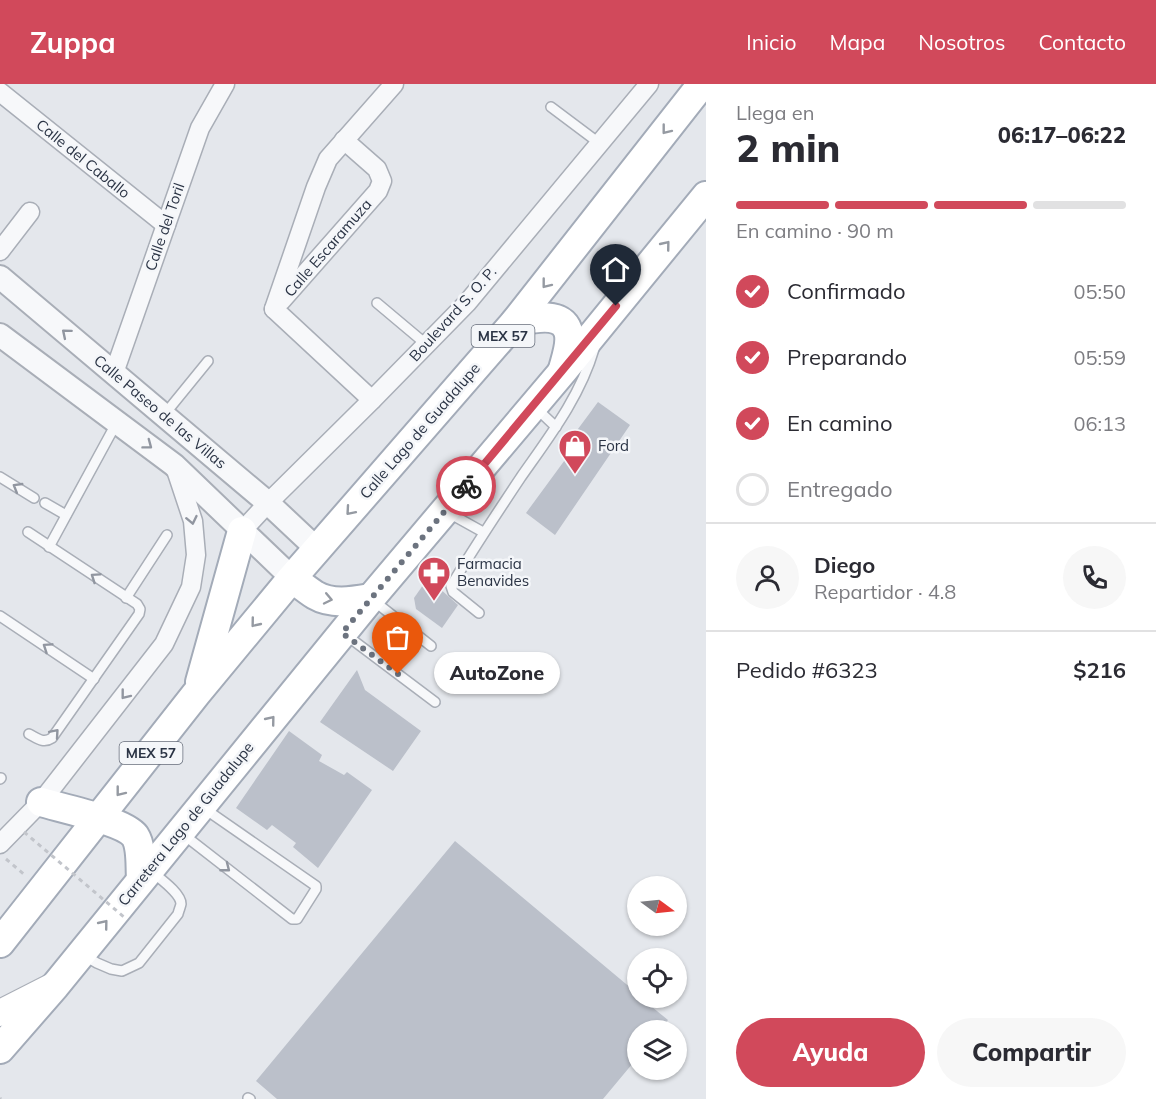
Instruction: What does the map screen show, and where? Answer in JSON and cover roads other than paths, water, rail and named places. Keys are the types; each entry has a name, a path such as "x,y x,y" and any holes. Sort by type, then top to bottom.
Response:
{"main road":[{"name":"Calle Lago de Guadalupe","path":"292,578 515,322 702,84"},
{"path":"292,578 316,596 332,601 346,602 371,598 563,371 706,196"},
{"path":"515,322 536,317 553,318 564,323 569,332 563,371"},
{"path":"196,694 242,531"},
{"name":"MEX 57","path":"3,936 43,889 196,694 292,578"},
{"name":"Carretera Lago de Guadalupe","path":"0,1049 55,986 371,598"},
{"path":"42,802 125,827 135,836 144,874"},
{"path":"0,1013 55,986"}],"street":[{"name":"Calle del Toril","path":"114,373 200,128 225,84"},
{"path":"274,309 316,187 328,159 394,84"},
{"name":"Boulevard S. O. P.","path":"242,531 467,303 649,84"},
{"name":"Calle del Caballo","path":"0,92 166,225"},
{"name":"Calle Escaramuza","path":"344,140 377,169 382,181 378,190 274,309 372,400"},
{"path":"0,251 30,212"},
{"name":"Calle Paseo de las Villas","path":"0,277 268,503 317,549"},
{"name":"Calle Paseo de las Villas","path":"0,335 174,465 292,578"},
{"path":"1,850 42,802 164,644 191,587 196,555 193,520 174,465 194,440"}],"lane":[{"path":"552,107 599,143"},
{"path":"377,303 427,345"},
{"path":"479,613 453,592 451,586 483,532 566,412 589,368 602,324"},
{"path":"164,415 208,361"},
{"path":"533,406 556,426"},
{"path":"49,547 117,422"},
{"path":"0,477 34,498"},
{"path":"45,503 66,515"},
{"path":"445,511 483,532"},
{"path":"28,532 137,604 140,609 139,614 52,738 41,741 29,734"},
{"path":"126,598 167,536"},
{"path":"371,598 431,646"},
{"path":"0,616 94,679"},
{"path":"342,633 435,702"},
{"path":"179,832 292,919 297,919 316,886 201,806"},
{"path":"81,953 97,963 122,972 139,963 178,914 181,904 179,897 169,886 144,874"}],"place":[{"name":"Ford","path":"575,475"},
{"name":"Farmacia Benavides","path":"434,602"},
{"name":"AutoZone","path":"398,674"}]}
